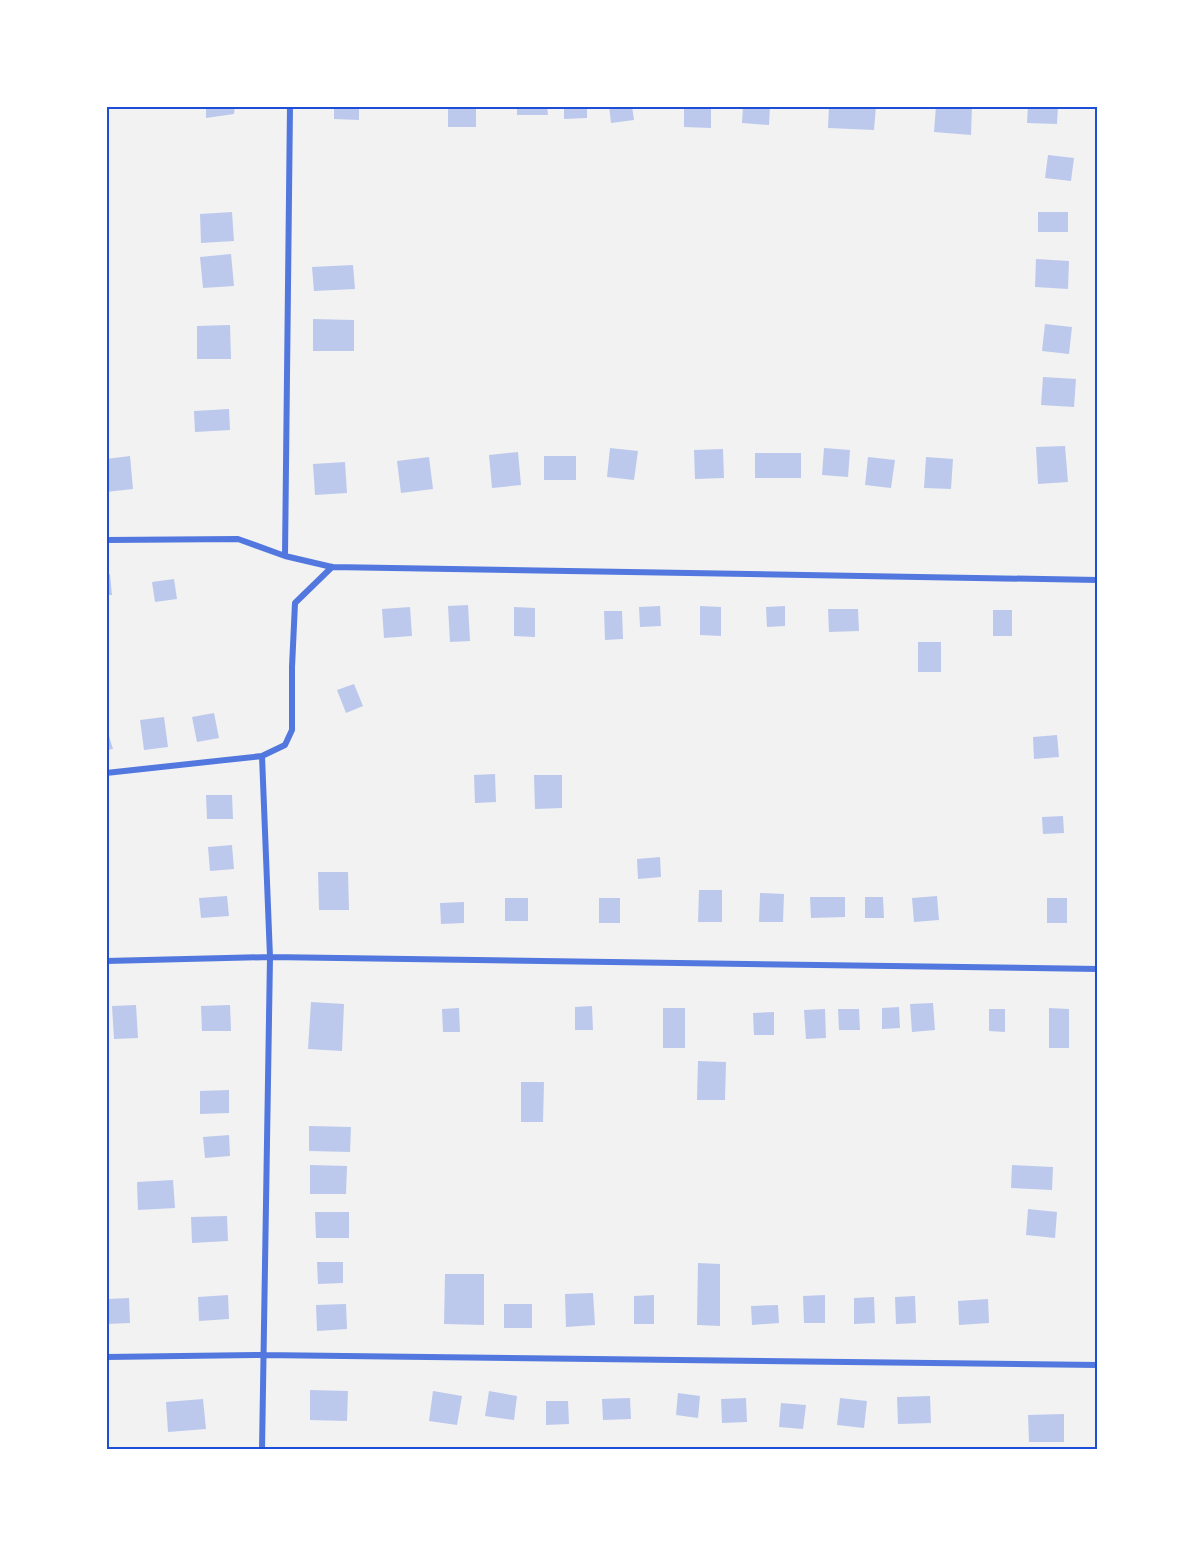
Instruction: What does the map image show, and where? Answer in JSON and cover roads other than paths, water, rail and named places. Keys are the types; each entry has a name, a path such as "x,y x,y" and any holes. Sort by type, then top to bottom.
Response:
{"street":[{"path":"285,556 290,106"},
{"path":"106,540 238,539 285,556 332,567 1098,580"},
{"path":"106,773 262,756 285,745 292,730 295,603 332,567"},
{"path":"262,756 270,957 262,1449"},
{"path":"106,961 270,957 1098,969"},
{"path":"106,1357 262,1355 1098,1365"}]}
